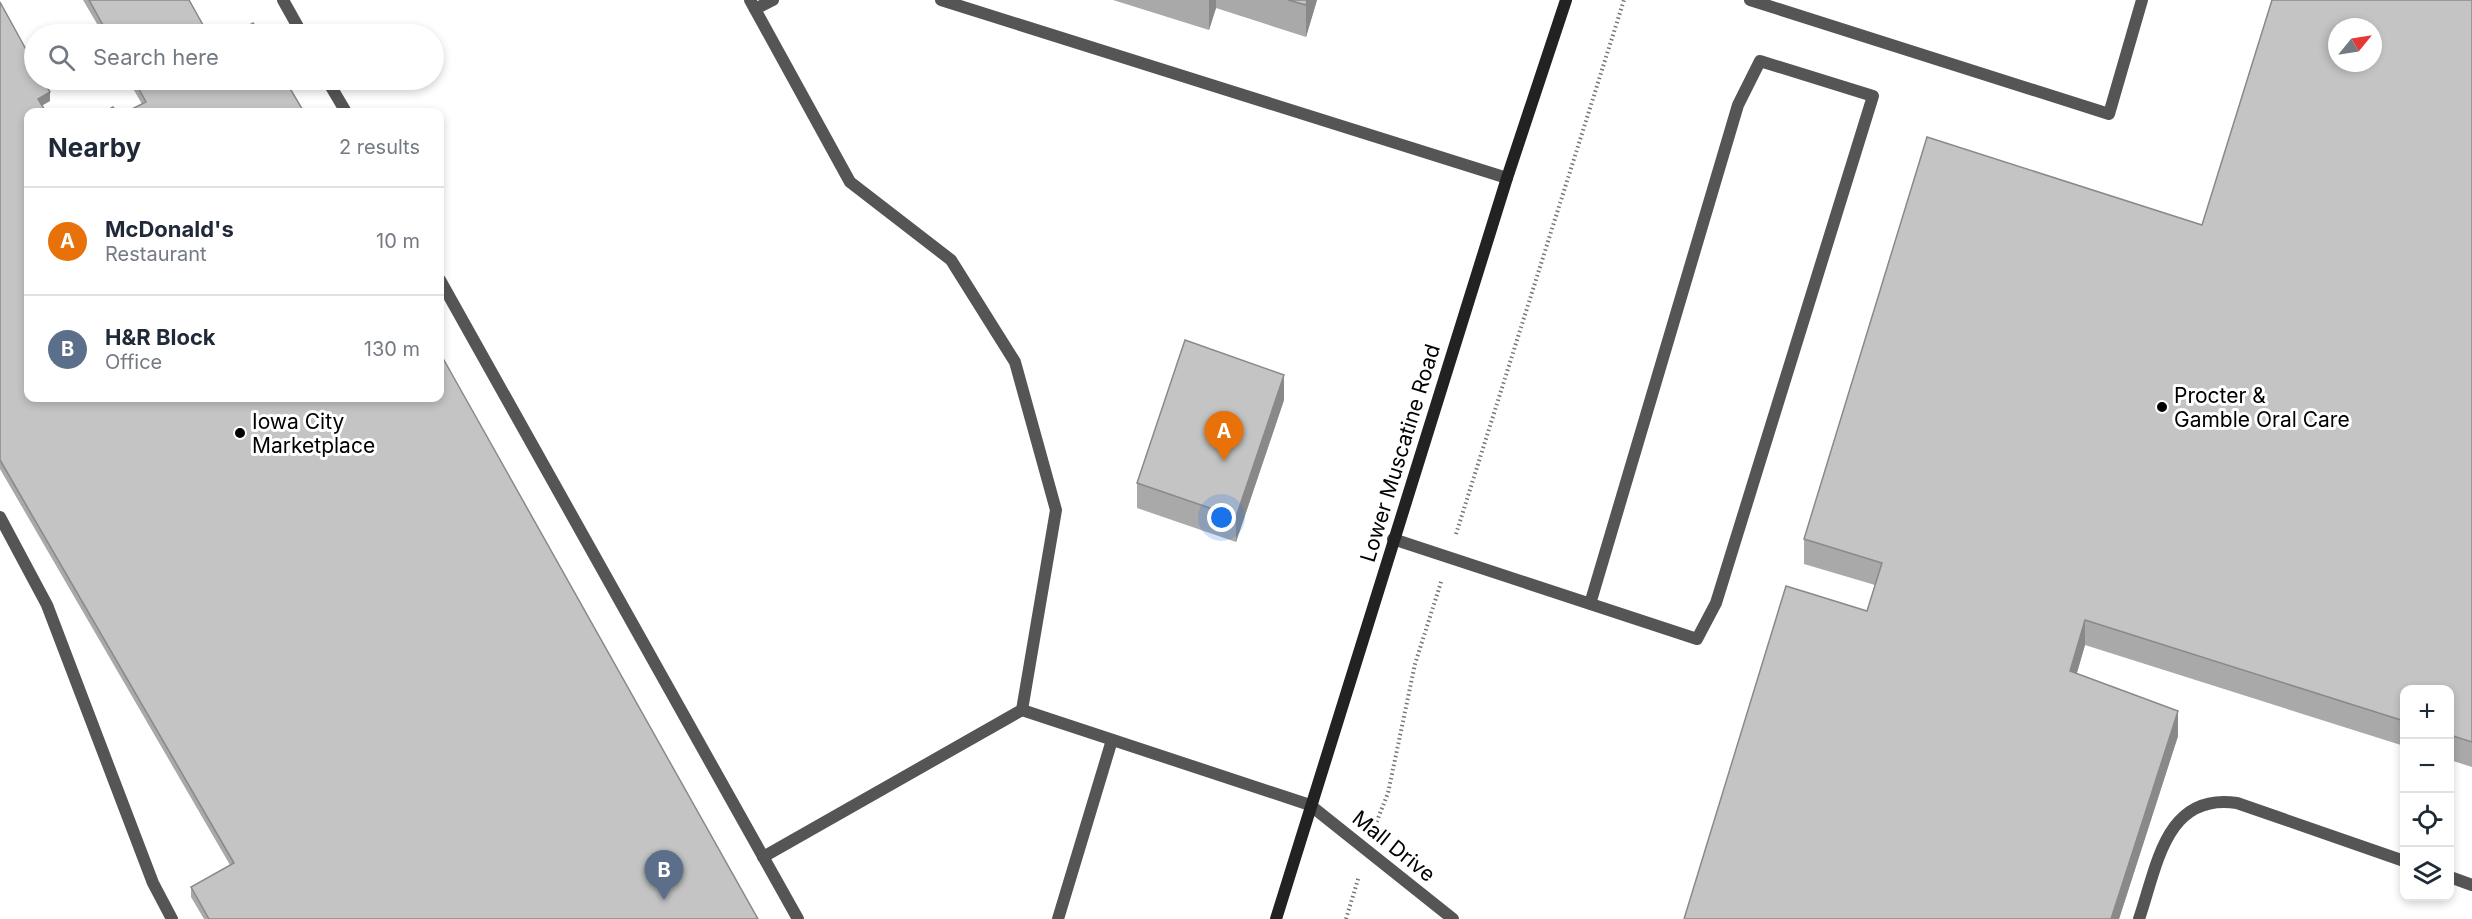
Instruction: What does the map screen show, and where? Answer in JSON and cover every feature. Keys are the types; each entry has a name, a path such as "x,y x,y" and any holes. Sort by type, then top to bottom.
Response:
{"main road":[{"name":"Lower Muscatine Road","path":"1276,919 1507,178 1566,0"}],"street":[{"path":"282,0 296,24"},
{"path":"773,0 752,5 850,182 951,260 1015,362 1056,510 1022,710"},
{"path":"941,0 1507,178"},
{"path":"1750,0 2109,114 2142,0"},
{"path":"1394,539 1590,604 1697,639 1716,603 1873,96 1760,61 1738,105 1590,604"},
{"path":"333,90 344,108"},
{"path":"444,287 798,919"},
{"path":"0,517 47,605 153,883 172,919"},
{"path":"763,857 1022,710 1310,804"},
{"path":"1059,919 1112,740"},
{"path":"2139,919 2168,833 2195,808 2212,802 2237,803 2400,860"},
{"name":"Mall Drive","path":"1310,804 1453,919"},
{"path":"2454,878 2472,885"}],"path":[{"path":"1346,919 1366,849 1388,793 1415,664 1624,0"}],"building":[{"path":"89,0 189,0 202,24 102,24"},
{"path":"1288,0 1307,0 1306,5"},
{"name":"Procter & Gamble Oral Care","path":"2272,0 2472,0 2472,742 2454,736 2454,685 2400,685 2400,720 2085,620 2070,671 2178,711 2111,919 1684,919 1786,586 1867,611 1882,563 1804,539 1927,137 2202,225"},
{"name":"Iowa City Marketplace","path":"0,2 24,46 24,90 49,90 50,92 38,99 44,108 24,108 24,402 444,402 444,360 758,919 209,919 191,887 234,863 0,460"},
{"path":"139,90 291,90 302,108 134,108 146,102"},
{"path":"1185,340 1284,375 1236,517 1137,483"}],"place":[{"name":"Procter & Gamble Oral Care","path":"2162,407"},
{"name":"Iowa City Marketplace","path":"240,433"},
{"name":"McDonald's","path":"1224,461"},
{"name":"H&R Block","path":"664,900"}]}
